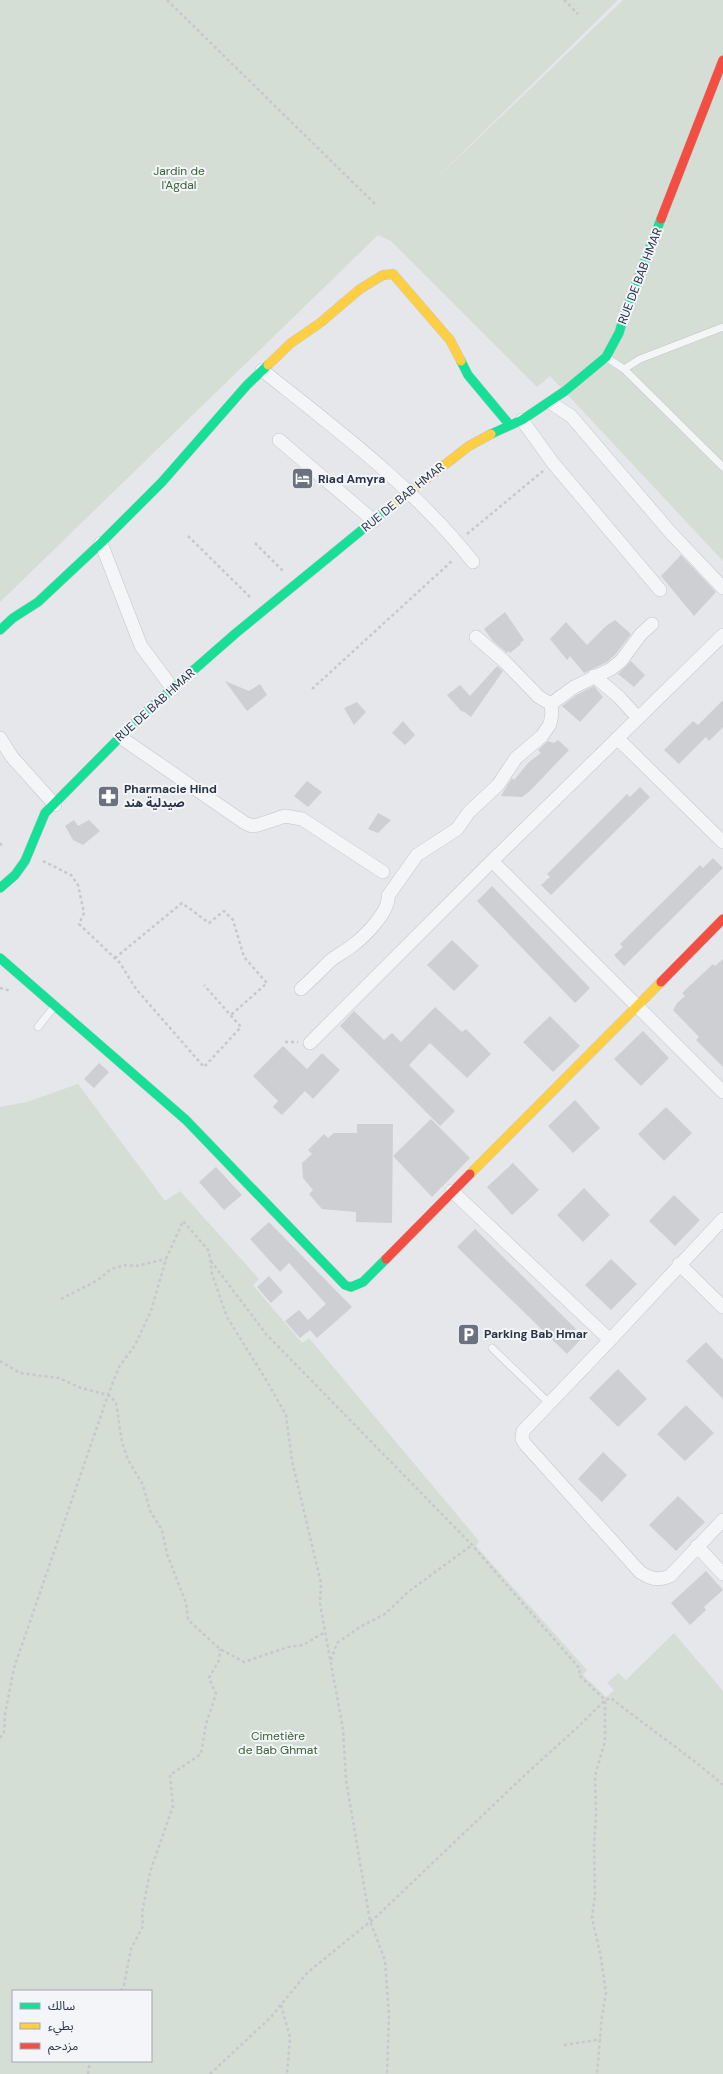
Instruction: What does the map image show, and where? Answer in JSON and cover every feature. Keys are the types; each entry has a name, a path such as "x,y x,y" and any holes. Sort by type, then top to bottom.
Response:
{"street":[{"name":"RUE DE BAB HMAR","path":"0,888 15,875 28,854 45,813 55,805 140,717 263,610 374,521 408,491 469,446 509,424 522,420 550,403 606,357 619,333 627,307 723,60"},
{"path":"0,630 13,618 38,602 79,562 102,544 139,503 162,482 262,370 291,342 320,323 360,289 383,276 393,274 450,340 468,375 509,424"},
{"path":"262,370 340,432 408,491 460,546 473,562"},
{"path":"550,403 571,416 670,532 723,588"},
{"path":"522,420 553,464 660,590"},
{"path":"279,440 374,521"},
{"path":"102,544 141,646 173,689"},
{"path":"551,704 574,687 594,676 605,673 620,661 641,634 652,624"},
{"path":"310,1042 723,635"},
{"path":"476,637 504,661 539,697 551,704"},
{"path":"594,676 619,696 638,718"},
{"path":"301,989 331,961 354,945 384,913 389,902 388,896 417,855 457,829 468,812 498,785 516,758 542,736 550,724 552,714 551,704"},
{"path":"120,736 245,823 252,826 258,825 285,816 302,819 383,872"},
{"path":"0,738 12,757 55,805"},
{"path":"617,738 723,842"},
{"path":"492,861 723,1092"},
{"path":"0,958 186,1120 345,1285 351,1287 363,1282 723,919"},
{"path":"452,1191 610,1340"},
{"path":"723,1219 523,1431 522,1439 640,1572 652,1580 670,1576 723,1520"},
{"path":"679,1264 723,1307"},
{"path":"697,1546 723,1574"}],"lane":[{"path":"624,369 640,358 723,327"},
{"path":"606,357 624,369 723,467"},
{"path":"38,1027 55,1006"},
{"path":"492,1348 549,1403"}],"path":[{"path":"167,0 376,205"},
{"path":"564,0 578,14"},
{"path":"312,689 460,546 553,464"},
{"path":"188,536 263,610"},
{"path":"255,543 296,583"},
{"path":"28,854 72,875 78,885 84,913 79,924 115,958 136,989 204,1067 241,1027 204,985"},
{"path":"115,958 182,903 209,923 224,911 233,920 244,957 267,983 231,1015"},
{"path":"0,1738 4,1732 5,1714 14,1668 108,1394 119,1368 135,1344 151,1311 166,1259 183,1221 209,1251 212,1274 226,1317 268,1382 286,1414 292,1461 321,1582 320,1604 343,1729 346,1780 370,1921 385,1960 389,2016 387,2074"},
{"path":"61,1299 98,1280 111,1269 126,1265 136,1266 166,1259"},
{"path":"210,1260 266,1334 472,1545 580,1669 579,1675 605,1700 605,1741 596,1776 595,1895 592,1918 601,1958 606,1992 602,2016 597,2074"},
{"path":"0,1361 20,1374 59,1378 81,1388 108,1394 116,1402 122,1442 128,1460 143,1484 150,1511 162,1530 167,1554 186,1603 188,1620 220,1649 244,1662 288,1647 303,1645 326,1632"},
{"path":"331,1660 337,1643 360,1627 385,1614 408,1592 472,1545"},
{"path":"122,1990 124,1985 131,1949 143,1926 142,1913 150,1872 172,1806 170,1776 201,1754 206,1724 216,1694 209,1678 219,1660 220,1649"},
{"path":"210,2074 271,2017 306,1973 370,1921 605,1700 611,1698 670,1744 699,1764 723,1786"},
{"path":"281,2005 290,2037 287,2074"},
{"path":"564,2045 601,2039"},
{"path":"88,2074 90,2062"}],"green space":[{"name":"Jardin de l'Agdal","path":"0,0 618,0 421,193 623,0 723,0 723,561 550,376 537,387 391,241 378,235 0,602"},
{"name":"Cimetière de Bab Ghmat","path":"78,1084 165,1201 180,1191 259,1279 253,1285 302,1343 309,1338 479,1541 476,1546 587,1670 583,1675 606,1697 614,1690 607,1683 618,1673 626,1680 674,1633 723,1691 723,2074 0,2074 0,1107 27,1102"}],"building":[{"path":"681,555 716,592 694,616 661,576"},
{"path":"505,612 524,640 510,653 509,651 507,653 493,641 484,629"},
{"path":"615,620 631,634 615,655 607,662 584,673 570,656 567,660 550,639 566,622 587,645 606,626"},
{"path":"631,661 645,675 634,687 618,674"},
{"path":"497,666 503,671 471,717 463,711 462,712 447,695 460,685 470,696"},
{"path":"225,681 249,691 260,684 267,695 247,711"},
{"path":"594,686 603,697 580,722 562,706 578,694"},
{"path":"723,700 723,727 709,741 706,737 679,764 664,750 693,721 698,725"},
{"path":"357,702 366,712 354,725 344,708"},
{"path":"403,721 415,735 405,745 392,733"},
{"path":"558,740 569,750 529,792 522,797 501,796 512,778 514,780 529,762 541,753 538,750 548,741 554,743"},
{"path":"307,781 322,792 308,807 294,796"},
{"path":"640,787 650,797 551,895 541,885 550,877 547,874 627,794 630,797"},
{"path":"378,813 391,820 378,833 368,829"},
{"path":"74,820 78,826 89,820 100,831 83,845 73,840 65,826"},
{"path":"713,858 723,868 624,966 614,955 623,947 620,944 700,865 703,868"},
{"path":"492,886 590,988 575,1003 477,901"},
{"path":"452,940 479,966 454,991 427,965"},
{"path":"723,959 723,1067 696,1040 699,1037 673,1010 677,1003 685,996 682,993 713,964 715,966"},
{"path":"435,1007 462,1032 466,1029 491,1054 467,1078 430,1043 409,1065 455,1111 440,1126 340,1026 354,1011 384,1040 392,1033 401,1042"},
{"path":"550,1016 580,1046 553,1072 523,1042"},
{"path":"643,1031 669,1058 641,1086 614,1059"},
{"path":"283,1046 307,1069 322,1053 340,1070 313,1099 305,1091 282,1115 273,1107 278,1101 253,1076"},
{"path":"99,1063 109,1072 94,1088 84,1079"},
{"path":"575,1100 600,1128 573,1153 548,1126"},
{"path":"666,1107 692,1133 664,1161 638,1134"},
{"path":"431,1119 470,1158 432,1197 393,1156"},
{"path":"357,1124 393,1124 392,1223 356,1222 356,1212 322,1209 309,1194 313,1190 303,1178 302,1163 312,1154 308,1150 324,1134 328,1138 334,1133 357,1133"},
{"path":"513,1163 539,1190 512,1215 487,1187"},
{"path":"216,1167 242,1195 224,1210 199,1182"},
{"path":"584,1188 610,1215 583,1242 557,1215"},
{"path":"674,1195 700,1220 675,1246 649,1221"},
{"path":"269,1222 352,1307 317,1338 310,1330 300,1338 285,1321 299,1310 308,1320 326,1304 289,1263 280,1272 250,1239"},
{"path":"475,1229 576,1329 574,1331 582,1338 567,1354 457,1247"},
{"path":"611,1259 637,1284 611,1310 585,1285"},
{"path":"269,1276 283,1292 271,1303 257,1287"},
{"path":"706,1342 723,1360 723,1399 686,1361"},
{"path":"618,1369 647,1399 618,1427 589,1398"},
{"path":"686,1405 714,1433 685,1461 657,1434"},
{"path":"603,1452 627,1475 602,1502 578,1479"},
{"path":"678,1496 705,1522 676,1551 649,1525"},
{"path":"706,1571 723,1590 704,1607 706,1610 690,1625 671,1603"}],"traffic: fast":[{"path":"491,434 522,420 565,391 606,357 619,333 627,307 661,219"},
{"path":"461,361 468,375 509,424"},
{"path":"0,630 13,618 38,602 101,543 162,482 247,385 268,365"},
{"path":"0,888 15,875 25,861 45,813 140,717 236,633 390,507"},
{"path":"0,958 186,1120 345,1285 351,1287 363,1282 386,1259"}],"traffic: slow":[{"path":"268,365 291,343 320,323 360,289 383,275 393,274 450,340 461,361"},
{"path":"390,507 469,446 491,434"},
{"path":"470,1174 661,982"}],"traffic: jam":[{"path":"661,219 723,60"},
{"path":"661,982 723,919"},
{"path":"386,1259 470,1174"}],"place":[{"name":"Riad Amyra","path":"302,479"},
{"name":"Pharmacie Hind صيدلية هند","path":"109,796"},
{"name":"Parking Bab Hmar","path":"469,1334"}]}
